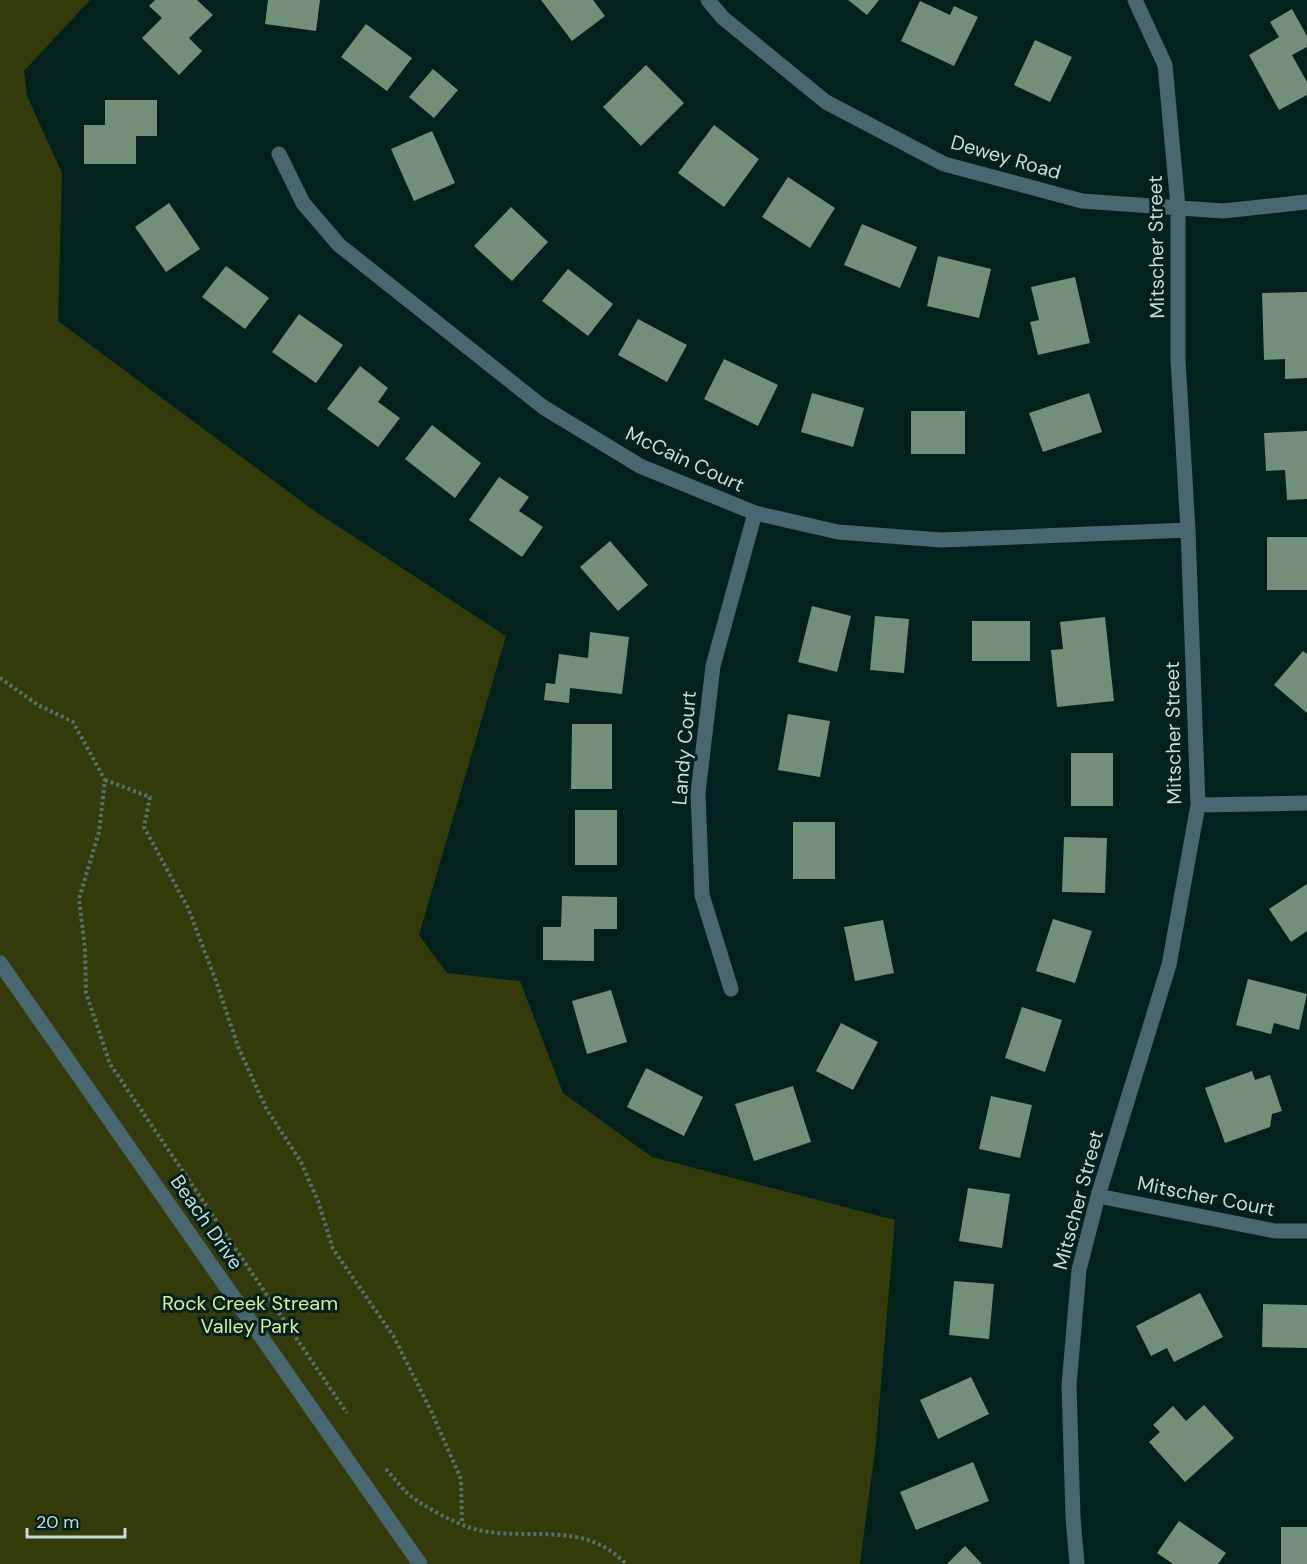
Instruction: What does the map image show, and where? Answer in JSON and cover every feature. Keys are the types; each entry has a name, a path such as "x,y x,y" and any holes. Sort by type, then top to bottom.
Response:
{"street":[{"name":"Dewey Road","path":"708,0 723,18 826,102 944,164 1082,201 1223,211 1307,202"},
{"name":"Mitscher Street","path":"1077,1564 1072,1517 1069,1385 1079,1270 1098,1196 1169,965 1198,805 1179,359 1179,207 1166,65 1135,0"},
{"name":"McCain Court","path":"279,154 303,203 339,245 543,406 640,466 755,513 838,532 941,540 1188,530"},
{"name":"Landy Court","path":"731,989 702,895 698,793 713,666 755,513"},
{"path":"1198,805 1307,803"},
{"name":"Beach Drive","path":"0,963 420,1564"},
{"name":"Mitscher Court","path":"1098,1196 1275,1231 1307,1231"}],"path":[{"path":"0,678 38,705 73,722 105,780 99,832 79,899 85,948 86,993 110,1064 351,1418"},
{"path":"105,780 150,797 144,827 188,908 239,1049 266,1108 301,1162 318,1202 333,1250 394,1337 432,1413 461,1479 462,1524"},
{"path":"384,1468 408,1494 468,1527 501,1533 544,1533 569,1536 614,1552 626,1564"}],"green space":[{"name":"Rock Creek Stream Valley Park","path":"0,0 90,0 24,71 27,96 62,173 58,321 313,510 506,636 419,935 447,973 520,981 563,1093 652,1157 895,1220 876,1442 860,1564 0,1564"}],"building":[{"path":"155,0 197,0 213,15 189,38 202,51 179,75 142,38 162,18 149,6"},
{"path":"268,0 320,0 316,31 265,24"},
{"path":"541,0 593,0 605,16 572,41"},
{"path":"848,0 879,0 867,15"},
{"path":"920,1 950,15 954,6 978,17 954,66 901,41"},
{"path":"1292,9 1307,36 1307,47 1292,55 1307,82 1307,95 1279,110 1249,55 1279,37 1270,22"},
{"path":"366,24 412,58 387,91 341,57"},
{"path":"1035,40 1072,57 1050,102 1014,85"},
{"path":"646,65 684,103 641,146 603,107"},
{"path":"433,69 458,90 434,118 409,97"},
{"path":"105,100 157,100 157,136 136,136 136,164 84,164 84,125 105,125"},
{"path":"714,125 759,159 724,207 678,173"},
{"path":"432,131 455,183 414,201 391,149"},
{"path":"788,177 835,208 810,248 762,217"},
{"path":"169,203 200,249 166,272 135,227"},
{"path":"511,207 548,242 512,281 474,246"},
{"path":"862,224 917,247 900,288 844,265"},
{"path":"938,256 991,269 979,318 927,306"},
{"path":"226,266 269,298 245,329 202,297"},
{"path":"568,269 613,304 588,336 542,301"},
{"path":"1075,277 1090,343 1038,355 1030,322 1039,320 1031,287"},
{"path":"1307,292 1307,378 1285,379 1285,359 1264,360 1262,293"},
{"path":"299,314 343,345 316,383 272,352"},
{"path":"638,319 687,345 667,382 618,355"},
{"path":"724,359 778,385 758,426 704,399"},
{"path":"360,366 388,388 378,402 400,418 378,447 327,409"},
{"path":"812,393 864,408 853,447 801,432"},
{"path":"1089,393 1102,432 1043,452 1029,413"},
{"path":"911,411 965,411 965,454 911,454"},
{"path":"432,425 481,463 455,498 405,459"},
{"path":"1307,431 1307,499 1287,500 1285,470 1266,471 1264,433"},
{"path":"499,477 529,497 519,511 543,527 522,557 469,520"},
{"path":"1267,537 1307,537 1307,590 1267,590"},
{"path":"610,541 648,585 618,611 580,567"},
{"path":"812,606 851,616 837,672 798,662"},
{"path":"875,616 909,619 904,673 870,670"},
{"path":"1105,617 1114,701 1057,707 1051,650 1063,649 1060,622"},
{"path":"972,621 1030,621 1030,661 972,661"},
{"path":"590,632 629,637 622,694 570,688 569,703 544,700 546,683 555,684 559,654 588,658"},
{"path":"1303,651 1307,654 1307,713 1274,685"},
{"path":"788,714 830,721 820,777 778,770"},
{"path":"572,724 612,724 612,789 571,789"},
{"path":"1071,753 1113,753 1113,806 1071,806"},
{"path":"575,810 617,810 617,865 575,865"},
{"path":"793,822 835,822 835,879 793,879"},
{"path":"1064,837 1107,838 1105,893 1062,892"},
{"path":"1307,884 1307,931 1291,942 1269,909"},
{"path":"562,896 617,897 617,929 594,929 594,961 543,960 543,927 561,927"},
{"path":"1053,919 1092,931 1075,983 1036,971"},
{"path":"883,920 894,973 855,981 844,927"},
{"path":"1248,979 1307,994 1299,1030 1274,1023 1271,1034 1236,1025"},
{"path":"611,990 627,1042 587,1054 572,1001"},
{"path":"1022,1007 1062,1020 1045,1072 1005,1058"},
{"path":"841,1023 878,1042 853,1090 816,1071"},
{"path":"646,1068 703,1097 684,1136 627,1107"},
{"path":"1252,1071 1255,1080 1270,1075 1282,1111 1272,1114 1270,1127 1225,1143 1205,1088"},
{"path":"793,1086 811,1142 754,1161 735,1104"},
{"path":"991,1096 1032,1105 1020,1158 979,1149"},
{"path":"968,1188 1010,1194 1002,1248 959,1241"},
{"path":"954,1281 994,1284 989,1339 949,1335"},
{"path":"1200,1293 1223,1337 1174,1362 1167,1348 1151,1356 1136,1326"},
{"path":"1263,1304 1307,1305 1307,1348 1262,1347"},
{"path":"971,1377 989,1414 938,1439 920,1400"},
{"path":"1204,1405 1234,1438 1185,1482 1149,1442 1160,1432 1153,1425 1173,1406 1186,1421"},
{"path":"973,1462 989,1501 916,1530 900,1492"},
{"path":"1179,1521 1226,1553 1218,1564 1173,1564 1157,1553"},
{"path":"1281,1527 1307,1527 1307,1564 1281,1564"},
{"path":"965,1546 982,1564 947,1564"}]}
